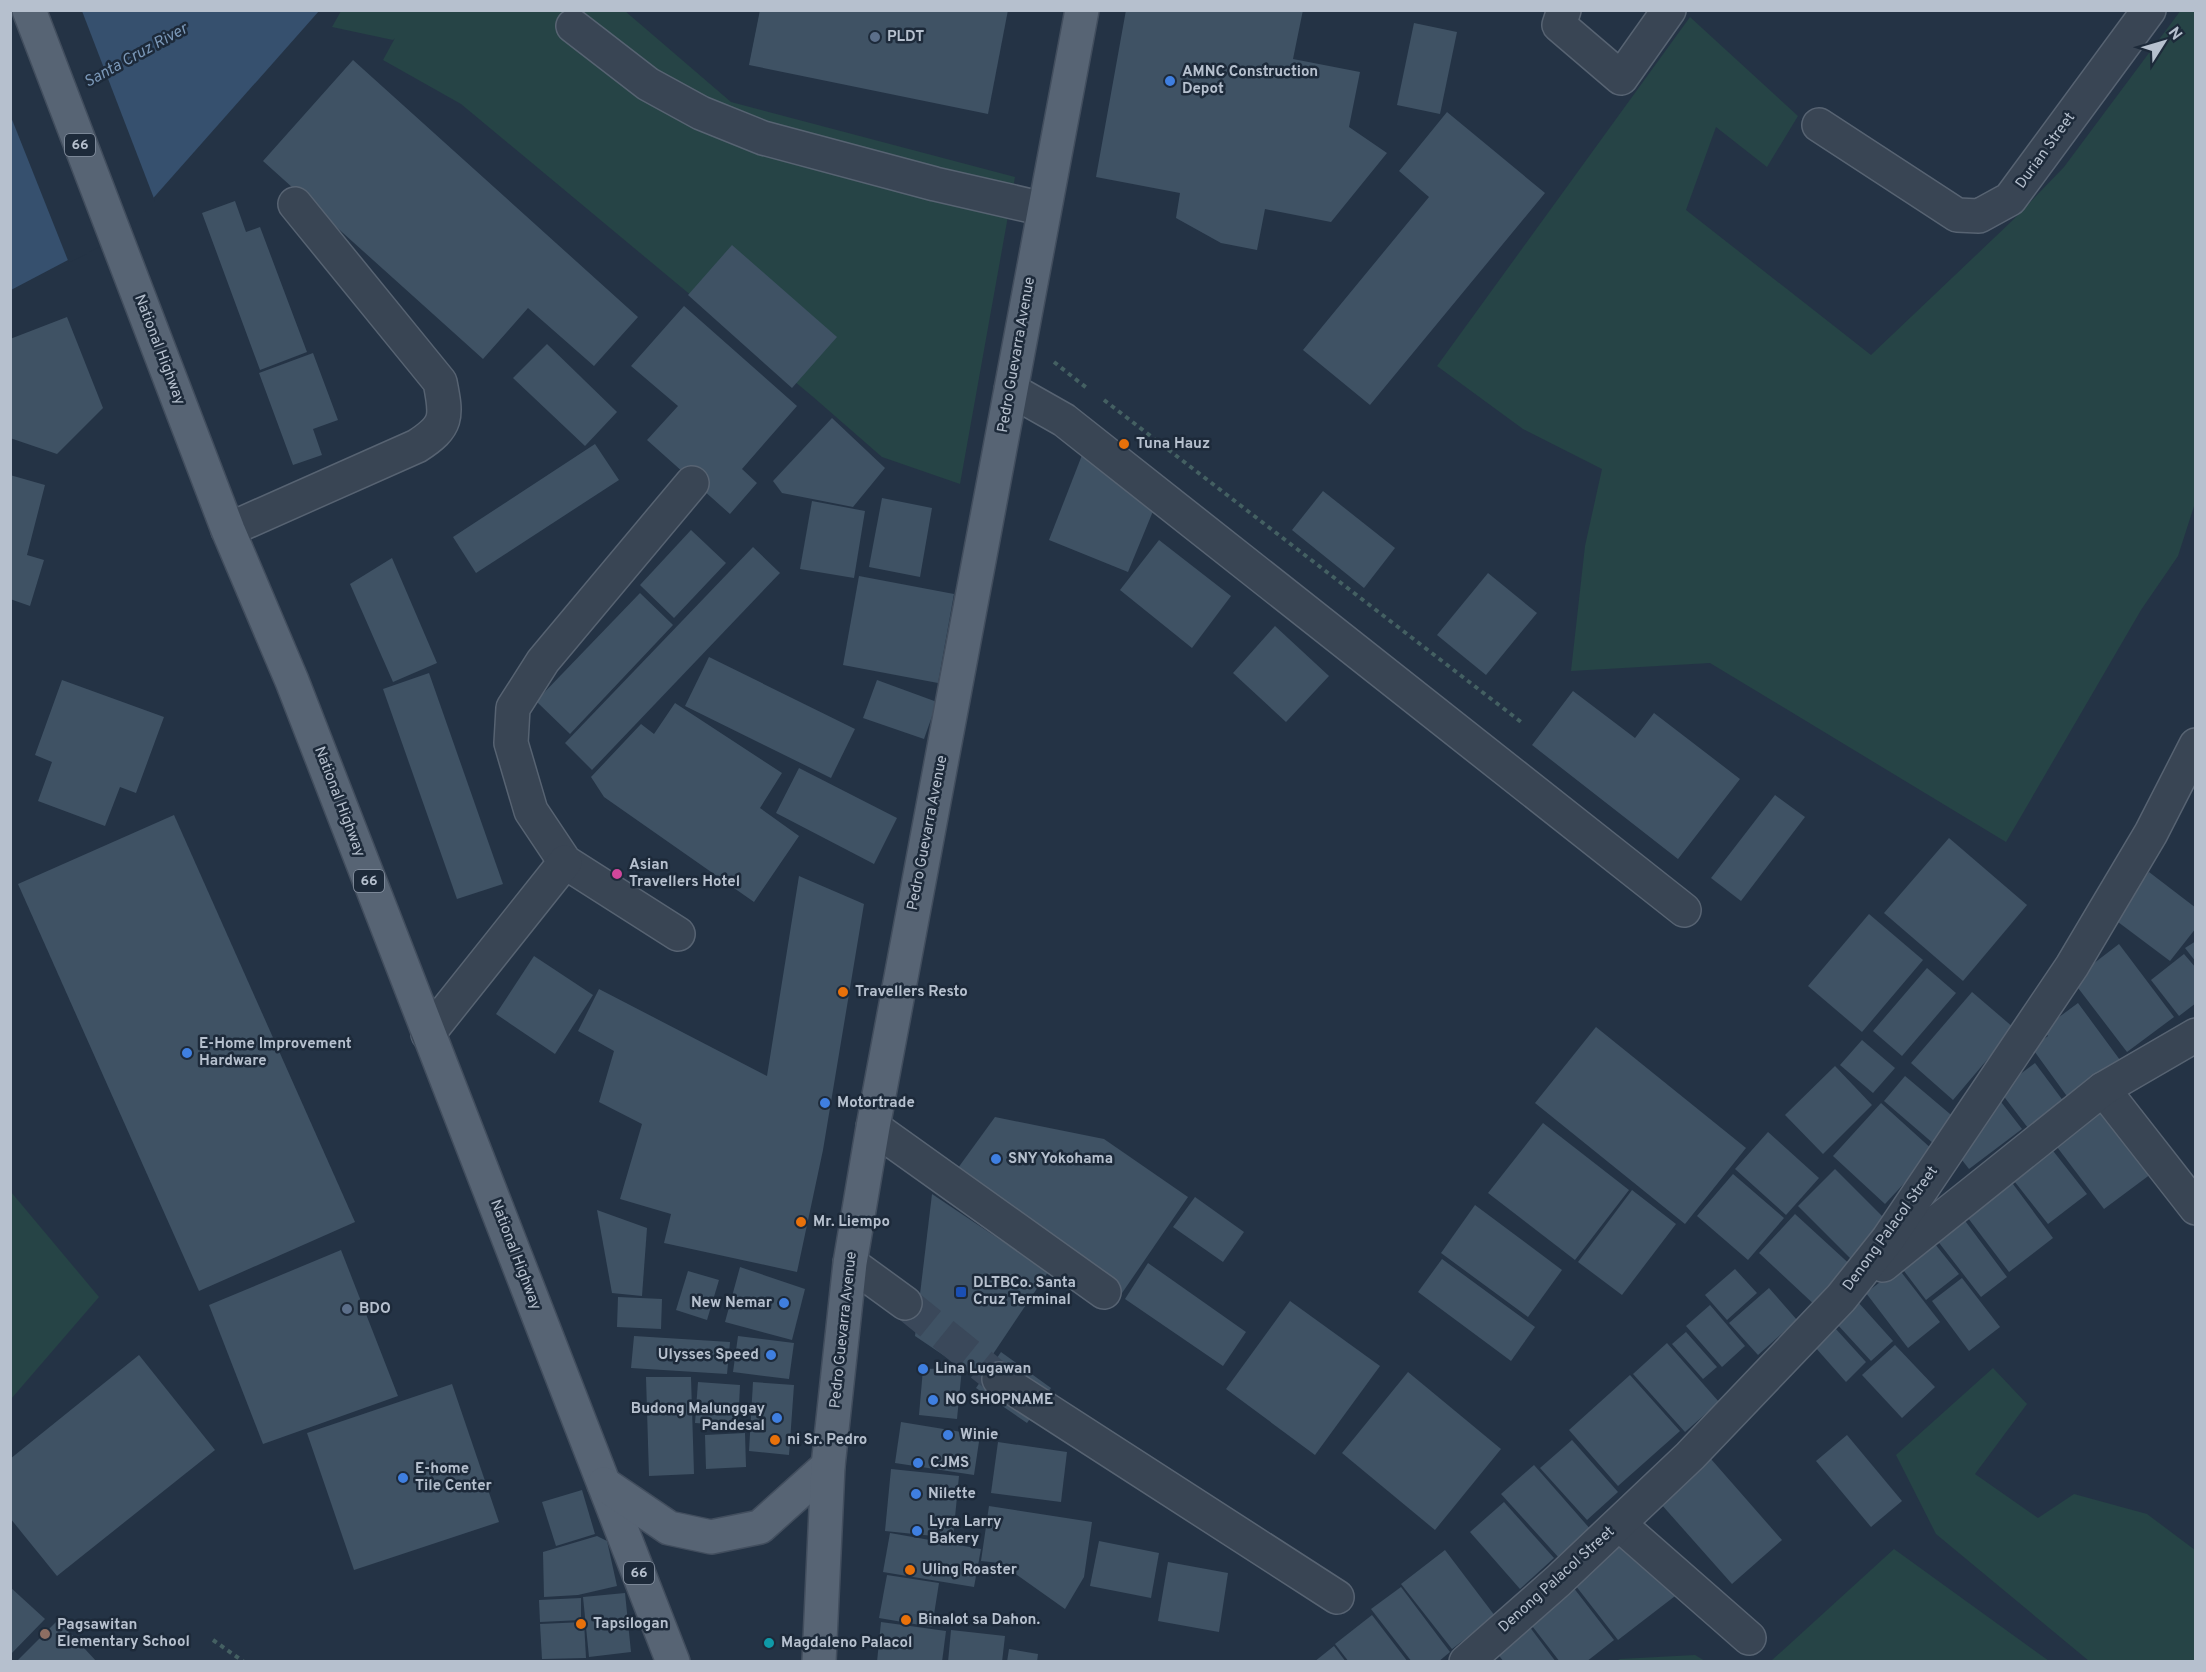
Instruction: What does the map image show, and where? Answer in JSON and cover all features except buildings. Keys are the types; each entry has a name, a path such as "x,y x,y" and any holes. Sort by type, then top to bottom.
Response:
{"main road":[{"name":"National Highway","path":"29,10 228,530 296,692 673,1662"},
{"name":"Pedro Guevarra Avenue","path":"819,1662 828,1466 850,1263 873,1127 1082,10"},
{"path":"604,1485 669,1528 711,1537 760,1527 828,1466"}],"street":[{"path":"1564,10 1559,25 1621,78 1670,10"},
{"name":"Durian Street","path":"1818,125 1956,215 1979,216 2010,199 2149,10"},
{"path":"573,26 648,84 701,113 763,138 935,184 1044,208"},
{"path":"228,530 417,446 436,434 446,410 440,382 295,204"},
{"path":"1011,390 1064,420 1684,910"},
{"path":"678,934 565,862 531,811 511,742 513,708 543,661 692,483"},
{"name":"Denong Palacol Street","path":"1466,1662 1558,1581 1690,1456 1841,1298 1888,1239 2072,966 2151,833 2196,745"},
{"path":"428,1035 565,862"},
{"path":"1841,1298 2103,1089 2196,1035"},
{"path":"2103,1089 2196,1208"},
{"path":"873,1127 1104,1292"},
{"path":"850,1263 905,1303"},
{"path":"999,1378 1337,1597"},
{"path":"1619,1524 1749,1638"}],"path":[{"path":"1020,336 1521,722"},
{"path":"213,1640 244,1662"}],"green space":[{"path":"2181,10 2196,11 2195,503 2178,556 2141,610 2006,842 1710,663 1571,671 1585,546 1602,469 1523,429 1437,366 1690,17 1798,116 1767,167 1716,127 1686,210 1871,355 2014,219 2064,167"},
{"path":"341,11 625,11 731,102 1015,177 960,484 882,457 461,104 383,60 395,38 393,40 332,27"},
{"path":"11,1192 99,1297 11,1399"},
{"path":"1993,1368 2027,1404 1975,1474 2038,1518 2074,1494 2147,1514 2195,1550 2195,1661 2089,1661 1936,1534 1896,1455"},
{"path":"1894,1549 2049,1661 1771,1661"},
{"path":"1695,1655 1705,1661 1616,1661 1620,1659"}],"water":[{"name":"Santa Cruz River","path":"32,11 319,11 125,230 11,290 11,29"}],"pier":[{"path":"28,10 82,11 155,201 126,233 69,263 11,117 10,25"}],"tunnel":[{"path":"905,1303 999,1379"}],"place":[{"name":"PLDT","path":"875,37"},
{"name":"AMNC Construction Depot","path":"1170,81"},
{"name":"Tuna Hauz","path":"1124,444"},
{"name":"Asian Travellers Hotel","path":"617,874"},
{"name":"Travellers Resto","path":"843,992"},
{"name":"E-Home Improvement Hardware","path":"187,1053"},
{"name":"Motortrade","path":"825,1103"},
{"name":"SNY Yokohama","path":"996,1159"},
{"name":"Mr. Liempo","path":"801,1222"},
{"name":"DLTBCo. Santa Cruz Terminal","path":"961,1292"},
{"name":"New Nemar","path":"784,1303"},
{"name":"BDO","path":"347,1309"},
{"name":"Ulysses Speed","path":"771,1355"},
{"name":"Lina Lugawan","path":"923,1369"},
{"name":"NO SHOPNAME","path":"933,1400"},
{"name":"Budong Malunggay Pandesal","path":"777,1418"},
{"name":"Winie","path":"948,1435"},
{"name":"ni Sr. Pedro","path":"775,1440"},
{"name":"CJMS","path":"918,1463"},
{"name":"E-home Tile Center","path":"403,1478"},
{"name":"Nilette","path":"916,1494"},
{"name":"Lyra Larry Bakery","path":"917,1531"},
{"name":"Uling Roaster","path":"910,1570"},
{"name":"Binalot sa Dahon.","path":"906,1620"},
{"name":"Tapsilogan","path":"581,1624"},
{"name":"Pagsawitan Elementary School","path":"45,1634"},
{"name":"Magdaleno Palacol","path":"769,1643"}]}
